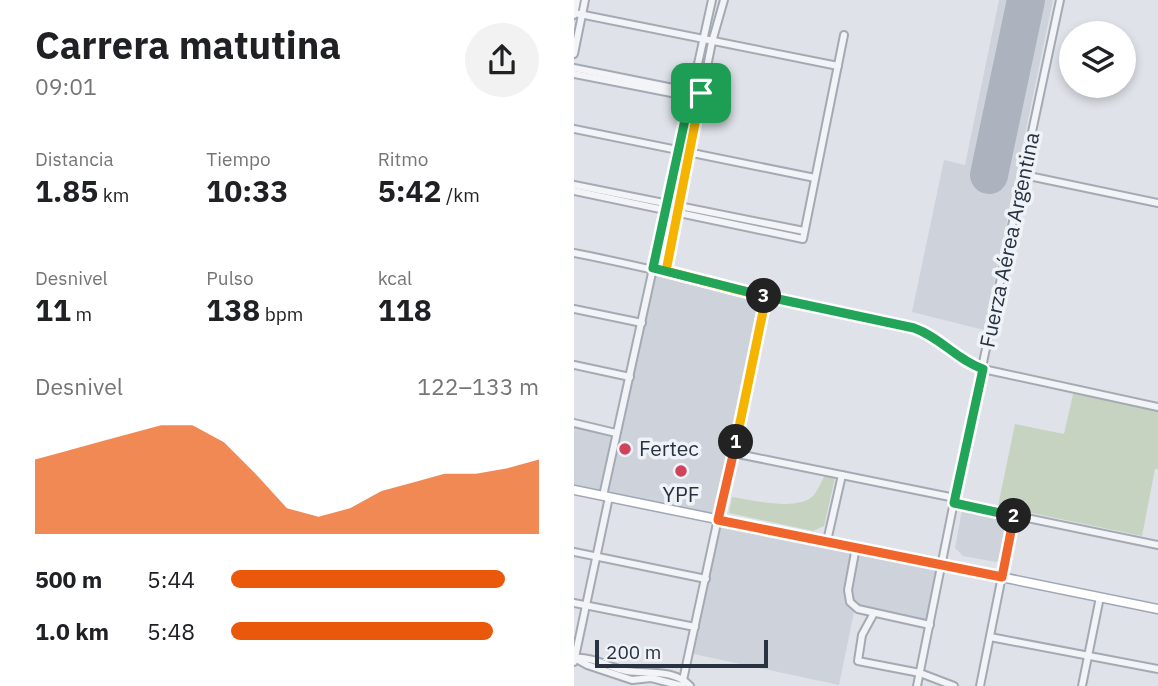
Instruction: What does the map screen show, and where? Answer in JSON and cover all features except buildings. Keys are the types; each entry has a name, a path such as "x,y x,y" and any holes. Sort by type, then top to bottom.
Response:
{"main road":[{"path":"574,490 1158,609"}],"street":[{"path":"574,54 577,0"},
{"path":"576,14 585,0"},
{"path":"574,660 596,556 616,433 712,0"},
{"path":"666,271 712,42 724,0"},
{"name":"Fuerza Aérea Argentina","path":"917,686 1060,0"},
{"path":"576,14 838,66"},
{"path":"574,185 667,207 677,214 803,239 844,35"},
{"path":"574,68 701,96"},
{"path":"574,75 691,94"},
{"path":"574,129 815,178"},
{"path":"1024,175 1158,203"},
{"path":"574,191 667,207 679,205 804,231"},
{"path":"574,253 653,268 766,297 914,328 927,332 971,365 983,369 1158,407"},
{"path":"682,683 766,297"},
{"path":"574,309 642,323"},
{"path":"574,365 630,377"},
{"path":"574,424 616,433"},
{"path":"733,453 954,500 1014,516 1158,545"},
{"path":"827,541 842,475"},
{"path":"980,686 1014,516"},
{"path":"856,547 848,590 850,602 858,609 930,625"},
{"path":"574,552 706,579"},
{"path":"1082,686 1100,597"},
{"path":"574,603 695,627"},
{"path":"874,613 862,635 858,661 920,673 954,686"},
{"path":"990,637 1158,669"},
{"path":"574,660 582,657 637,671 664,673 690,686"},
{"path":"574,660 638,683 651,678 682,683"},
{"path":"637,671 638,683"}],"shaded area":[{"path":"999,0 1053,0 984,330 912,312 944,160 965,165"},
{"path":"653,268 766,297 718,520 941,565 930,625 874,613 854,612 839,685 689,653 718,521 574,490 574,423 616,432"},
{"path":"962,510 1007,519 999,561 963,556 955,548"}],"green space":[{"path":"1074,390 1158,407 1158,469 1155,469 1142,536 998,506 1015,424 1064,434"},
{"path":"825,475 835,478 824,526 813,531 729,513 732,497 787,504 807,500 814,495"}],"runway":[{"path":"989,175 1026,0"}],"place":[{"name":"Fertec","path":"625,449"},
{"name":"YPF","path":"681,471"}],"route":[{"path":"701,93 666,271 766,297 718,520 1002,577 1014,516 954,503 983,369 971,365 927,332 914,328 766,297 653,268 691,92 701,93"}]}
